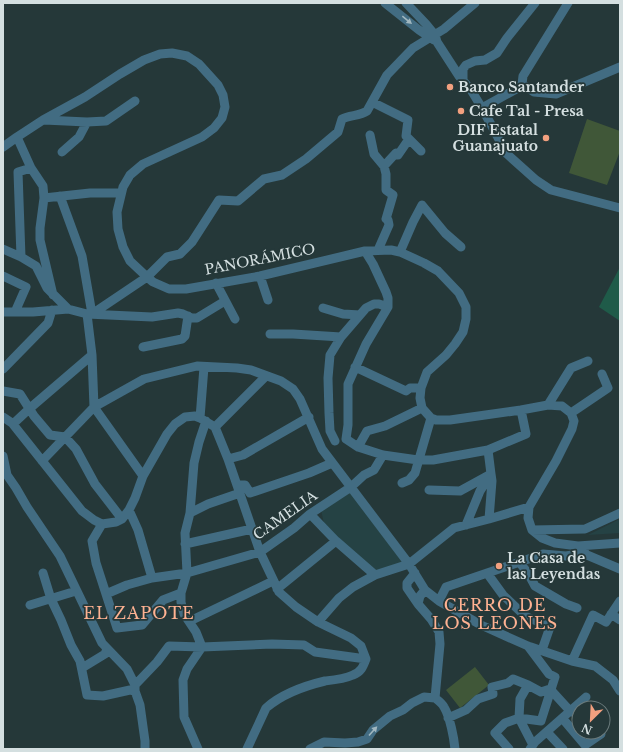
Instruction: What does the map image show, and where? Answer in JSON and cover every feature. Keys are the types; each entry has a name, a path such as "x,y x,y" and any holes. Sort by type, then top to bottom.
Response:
{"street":[{"path":"385,3 434,38"},
{"path":"406,3 426,24 463,80 472,90 507,154 536,180 551,190 620,208"},
{"path":"90,314 146,277 167,257 180,254 192,242 219,200 238,201 264,179 282,174 306,159 338,132 342,119 345,117 363,114 367,111 387,75 413,48 434,38 475,3"},
{"path":"463,80 463,69 466,65 485,60 497,53 535,3"},
{"path":"482,108 518,88 522,84 523,76 568,3"},
{"name":"PANORÁMICO","path":"3,147 43,120 85,97 144,60 160,54 172,53 187,56 199,64 218,86 223,95 225,107 222,118 214,128 202,137 143,164 130,174 123,187 116,212 118,229 123,247 130,261 146,277 169,289 186,289 260,276 365,251 391,250 424,262 438,271 459,293 466,307 466,319 463,332 455,344 446,355 427,372 421,388 420,398 422,408"},
{"path":"522,84 534,92 556,94 620,68"},
{"path":"43,120 87,122 106,121 135,101"},
{"path":"372,102 408,120 406,136 421,151"},
{"path":"62,152 79,137 87,122"},
{"path":"370,135 374,154 384,166 386,174 386,190 393,195 386,219 388,220 389,226 378,250"},
{"path":"17,137 31,168 43,186 44,198 40,240 53,295"},
{"path":"384,166 396,153 398,155 409,139"},
{"path":"21,257 18,172 31,168"},
{"path":"44,198 90,193 121,193"},
{"path":"60,196 82,256 90,314 94,407 143,476"},
{"path":"400,252 422,205 445,233 461,247"},
{"path":"3,249 36,266 47,288 68,309"},
{"path":"346,439 348,425 348,384 366,344 388,307 386,292 365,251"},
{"path":"3,276 26,287 15,312"},
{"path":"260,276 268,300"},
{"path":"216,283 236,319"},
{"path":"3,312 33,312 68,309 90,314 152,317 178,313 192,318 197,318 225,301"},
{"path":"335,441 330,431 328,413 328,378 330,355 341,336 363,312 374,304 388,307"},
{"path":"323,308 342,314 363,312 381,320"},
{"path":"3,369 48,323 52,310"},
{"path":"143,347 182,339 185,336 188,316"},
{"path":"270,334 341,336"},
{"path":"13,424 92,355"},
{"path":"548,405 571,368 588,360"},
{"path":"42,461 94,407 144,379 197,366 251,370 281,381 293,389 300,399 322,449 409,564 425,590 439,601 481,625 528,646 572,661 595,666 613,680 620,691"},
{"path":"202,647 190,621 184,614 181,602 181,593 187,573 185,533 190,513 194,463 203,420 204,367"},
{"path":"355,367 406,391 410,388 421,388"},
{"path":"570,413 608,388 602,374"},
{"path":"215,427 266,376"},
{"path":"3,391 20,394 34,416 50,435 65,437 76,449 95,484 122,519"},
{"path":"358,447 366,431 385,426 422,408 431,418 436,420 450,420 548,405 562,406 570,413 574,421 572,430 530,507 528,518 532,530 542,538 555,543 578,546 620,543"},
{"path":"322,449 335,441 346,439 358,447 383,455 418,460 433,460 488,450 526,434 521,410"},
{"path":"3,417 13,424 82,511 102,524 116,522 122,519 135,498 143,476 167,434 175,424 185,417 195,416 215,427 228,459 260,552 279,592 296,607 318,622 351,638 361,646 366,659 363,668 354,675 305,686 286,694 269,705 266,708 247,749"},
{"path":"228,459 243,455 309,417"},
{"path":"402,483 409,480 415,473 431,418"},
{"path":"488,450 492,480 489,519"},
{"name":"CAMELIA","path":"106,594 127,585 152,578 187,573 260,552 294,528 310,514 351,487 364,474 374,470 383,455"},
{"path":"3,456 7,475 26,507 60,556 102,643 107,650 127,669 140,705 145,749"},
{"path":"190,513 246,485 250,493 309,473 332,463"},
{"path":"429,490 460,491 491,474"},
{"path":"466,525 480,491 491,474"},
{"path":"318,622 339,598 353,587 376,575 409,564 454,528 530,507"},
{"path":"128,510 138,530 152,578"},
{"path":"532,530 585,530 620,513"},
{"path":"310,514 336,541 376,575"},
{"path":"102,524 92,541 96,563 117,628 142,625 162,600 181,593"},
{"path":"185,544 252,529"},
{"path":"190,621 275,585 336,541"},
{"path":"553,556 555,543"},
{"path":"439,601 446,587 543,554 553,556 572,555 577,552 578,546"},
{"path":"578,546 587,555 620,569"},
{"path":"519,562 528,573 534,586 566,604 577,608"},
{"path":"43,573 71,645 80,661 87,695 103,696 135,688 169,646 202,647 272,644 304,645 315,652 366,659"},
{"path":"415,573 407,583 407,588 439,632 440,644 435,698"},
{"path":"487,573 503,595 525,616 550,627 542,650"},
{"path":"418,604 420,596 425,590"},
{"path":"30,605 76,591"},
{"path":"572,661 593,614 606,622 620,601"},
{"path":"611,614 620,620"},
{"path":"510,749 495,734 505,723 519,718 540,721 555,677 549,674 528,646"},
{"path":"198,749 184,717 183,680 187,669 202,647"},
{"path":"82,668 105,654 107,650"},
{"path":"613,680 620,672"},
{"path":"448,718 466,710 478,699 493,694 492,687 508,683 513,679 541,692 550,689"},
{"path":"528,685 520,699 519,718 532,747 547,732 571,712"},
{"path":"550,689 571,704"},
{"path":"310,749 324,742 358,742 367,739 373,730 390,716 424,697 435,698 441,702 445,708 455,749"},
{"path":"583,700 586,697"},
{"path":"563,719 571,728"},
{"path":"547,732 563,749"},
{"path":"581,740 585,745 591,740"}],"shaded area":[{"path":"351,492 403,563 377,572 325,528 321,510"},
{"path":"620,519 620,533 588,535"}],"green space":[{"path":"587,119 620,131 620,151 607,185 569,173"},
{"path":"475,667 489,685 460,708 446,690"}],"building":[{"path":"620,267 620,321 599,307"}],"place":[{"name":"Banco Santander","path":"450,87"},
{"name":"Cafe Tal - Presa","path":"461,111"},
{"name":"DIF Estatal Guanajuato","path":"546,138"},
{"name":"La Casa de las Leyendas","path":"499,566"}],"district":[{"name":"EL ZAPOTE","path":"139,613"},
{"name":"CERRO DE LOS LEONES","path":"495,614"}]}
